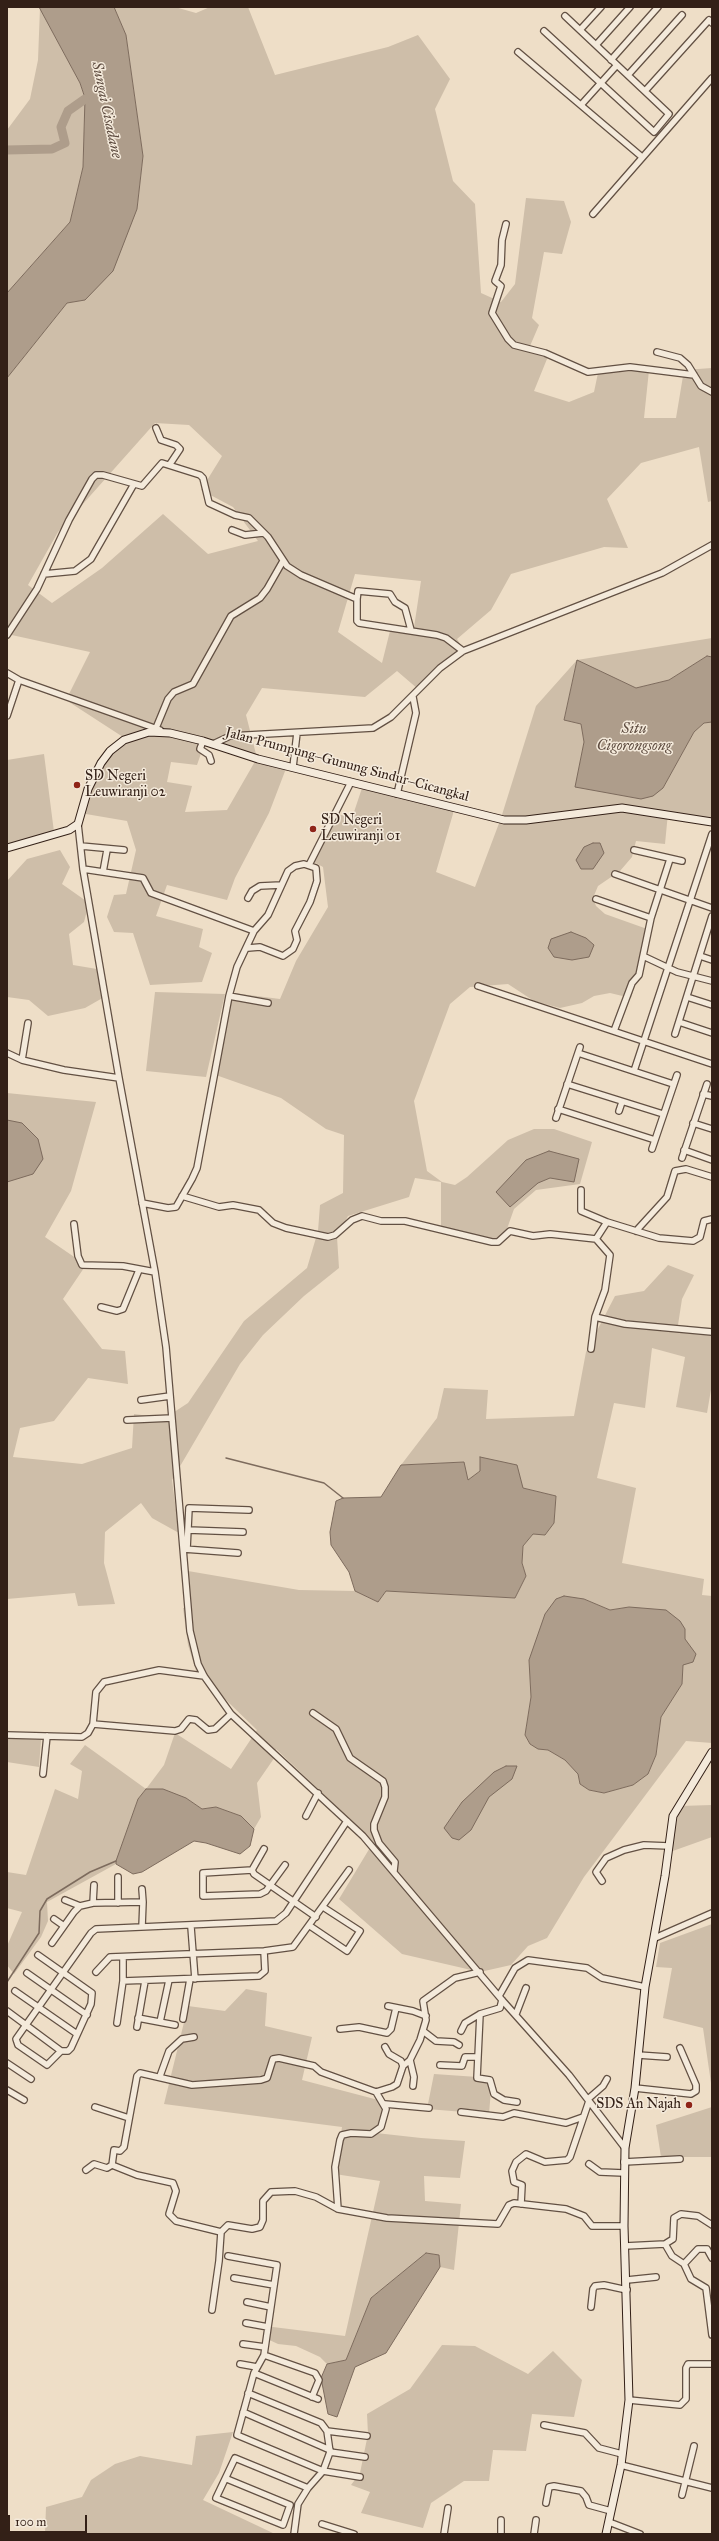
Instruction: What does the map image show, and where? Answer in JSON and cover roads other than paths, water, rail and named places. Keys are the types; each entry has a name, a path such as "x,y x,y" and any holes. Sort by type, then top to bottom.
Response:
{"main road":[{"name":"Jalan Prumpung–Gunung Sindur–Cicangkal","path":"78,824 88,789 101,763 110,751 124,740 138,734 170,733 203,740 258,759 504,820 526,820 622,808 712,822"},
{"path":"7,848 69,830 78,824"},
{"path":"606,2534 621,2465 630,2400 624,2226 624,2162 635,2088 645,1987 655,1938 672,1816 712,1752"}],"street":[{"path":"580,30 601,7"},
{"path":"596,45 630,7"},
{"path":"612,60 658,7"},
{"path":"628,75 682,15"},
{"path":"544,31 654,132 669,114 565,16"},
{"path":"645,91 709,20 712,22"},
{"path":"518,52 642,157"},
{"path":"581,105 617,65"},
{"path":"593,214 712,78"},
{"path":"506,224 502,240 501,265 495,281 502,286 492,313 508,340 514,345 545,353 588,372 630,367 694,374"},
{"path":"657,352 680,358 688,365 701,386 712,392"},
{"path":"156,428 161,440 176,444 180,449 170,464"},
{"path":"7,635 44,574 69,520 92,479 96,476 104,475 134,484 145,484 159,464 170,464 200,475 203,478 209,503 235,515 249,518 263,533 283,561 301,575 357,599"},
{"path":"44,574 76,571 91,559 134,484"},
{"path":"232,530 245,535 263,533"},
{"path":"213,744 230,736 373,728 391,717 413,697 440,668 463,651 662,573 712,545"},
{"path":"156,728 168,699 174,692 193,684 231,616 260,598 283,561"},
{"path":"411,630 405,608 395,602 390,594 358,591 357,621 359,624 411,630 446,638 463,651"},
{"path":"7,674 19,680 170,733"},
{"path":"7,716 19,680"},
{"path":"397,794 416,713 413,697"},
{"path":"293,767 297,733"},
{"path":"203,740 200,749 209,755 211,761"},
{"path":"309,865 351,782"},
{"path":"78,824 83,869 119,1078 155,1272 186,1549 190,1631 204,1676 231,1714 363,1836 480,1972 500,1998 516,2014 588,2100 625,2148"},
{"path":"634,1071 666,967 712,834"},
{"path":"81,846 107,850 124,850"},
{"path":"103,872 107,850"},
{"path":"634,850 682,861"},
{"path":"614,1032 632,983 639,975 651,918 670,859"},
{"path":"142,1203 174,1208 198,1168 229,996 237,967 248,948 254,931 268,915 281,885 291,868 309,865 316,868 318,877 310,902 295,931 297,940 292,949 283,956 260,947 248,948"},
{"path":"83,869 143,878 151,893 254,931"},
{"path":"615,874 712,908"},
{"path":"248,898 252,891 260,886 281,885"},
{"path":"596,900 651,918"},
{"path":"675,1034 712,916"},
{"path":"706,935 712,937"},
{"path":"644,956 666,967 712,981"},
{"path":"700,956 712,960"},
{"path":"478,986 712,1064"},
{"path":"229,996 268,1003"},
{"path":"687,997 712,1005"},
{"path":"679,1022 712,1032"},
{"path":"22,1060 28,1023"},
{"path":"556,1118 580,1047"},
{"path":"578,1053 673,1084"},
{"path":"7,1054 22,1060 64,1070 119,1078"},
{"path":"652,1149 677,1075"},
{"path":"568,1084 663,1114"},
{"path":"682,1158 707,1084"},
{"path":"703,1094 712,1096"},
{"path":"619,1111 622,1102"},
{"path":"558,1109 655,1140"},
{"path":"693,1123 712,1130"},
{"path":"684,1150 712,1160"},
{"path":"636,1232 667,1197 675,1171 686,1168 712,1177"},
{"path":"581,1190 580,1211 636,1232 659,1238 693,1241 700,1237 704,1221 712,1219"},
{"path":"182,1196 219,1207 233,1205 260,1210 273,1223 286,1228 328,1237 335,1236 352,1220 362,1216 381,1221 405,1221 492,1242 498,1242 510,1231 534,1236 550,1234 596,1239 610,1255 605,1290 594,1317 591,1349"},
{"path":"596,1239 607,1222"},
{"path":"74,1224 78,1256 82,1265 123,1266 155,1272"},
{"path":"101,1307 117,1311 124,1309 139,1270"},
{"path":"594,1317 625,1324 712,1332"},
{"path":"141,1400 170,1396"},
{"path":"127,1420 172,1418"},
{"path":"186,1549 189,1508 249,1510"},
{"path":"188,1530 243,1532"},
{"path":"186,1549 238,1553"},
{"path":"7,1735 82,1737 88,1733 93,1724 96,1692 104,1682 159,1670 204,1676"},
{"path":"313,1713 336,1729 350,1758 383,1781 386,1787 374,1824 374,1830 379,1843 395,1862 394,1871"},
{"path":"93,1724 171,1731 181,1729 189,1719 196,1720 208,1730 215,1729 231,1714"},
{"path":"43,1774 47,1736"},
{"path":"306,1816 318,1793"},
{"path":"61,2051 47,2065 18,2045 16,2039 51,1991 85,1939 96,1929 191,1927 276,1921 286,1913 347,1821"},
{"path":"602,1881 596,1872 606,1858 624,1850 644,1845 668,1846"},
{"path":"252,1870 264,1849"},
{"path":"252,1870 203,1873 202,1896 260,1894 270,1886 285,1865"},
{"path":"252,1870 254,1874 270,1886 316,1916"},
{"path":"96,1972 110,1957 264,1951 293,1947 310,1926 349,1870"},
{"path":"118,1877 118,1903"},
{"path":"93,1903 94,1885"},
{"path":"142,1889 142,1927"},
{"path":"65,1900 80,1906 93,1903 143,1902"},
{"path":"52,1944 80,1906"},
{"path":"310,1926 347,1951 360,1931 323,1907"},
{"path":"655,1938 712,1914"},
{"path":"54,1919 64,1926"},
{"path":"183,2019 192,1979 193,1954 191,1927"},
{"path":"123,1981 259,1976 265,1971 264,1951"},
{"path":"7,2011 61,2051 68,2051 78,2034 91,2004 92,1992 38,1955"},
{"path":"117,2023 123,1981 123,1957"},
{"path":"461,2031 465,2023 480,2014 496,2011 500,2008 500,1998 515,1968 528,1960 587,1968 602,1978 645,1987"},
{"path":"376,2092 397,2084 403,2066 410,2060 423,2031 426,2016 423,2004 426,1998 455,1978 480,1972"},
{"path":"27,1973 87,2015"},
{"path":"160,2022 169,1980"},
{"path":"136,2027 145,1981"},
{"path":"516,2014 526,1988"},
{"path":"15,1991 78,2034"},
{"path":"388,2006 426,2016"},
{"path":"340,2029 359,2027 386,2033 391,2029 396,2008"},
{"path":"480,2014 477,2078 490,2080 492,2091 499,2097 517,2102"},
{"path":"138,2018 175,2025"},
{"path":"423,2031 436,2041 454,2042 459,2045"},
{"path":"160,2076 169,2051 182,2039 194,2037"},
{"path":"385,2047 389,2054 401,2061 403,2066"},
{"path":"635,2088 691,2094 696,2091 696,2085 680,2048"},
{"path":"638,2055 667,2057"},
{"path":"440,2065 462,2066 465,2057 477,2057"},
{"path":"86,2170 94,2164 107,2168 112,2164 114,2150 120,2151 124,2147 137,2076 140,2073 160,2076 192,2085 261,2080 267,2078 273,2059 279,2058 314,2066 322,2072 376,2092 385,2104 386,2109 383,2123 376,2133 342,2135 335,2167 338,2209"},
{"path":"410,2060 414,2077 413,2086"},
{"path":"7,2063 31,2079"},
{"path":"521,2204 522,2185 514,2182 512,2172 516,2162 526,2154 545,2162 566,2160 572,2154 588,2100 603,2086 607,2078"},
{"path":"7,2090 24,2100"},
{"path":"385,2104 429,2108"},
{"path":"95,2107 129,2118"},
{"path":"461,2112 503,2117 514,2113 566,2123 584,2117"},
{"path":"624,2162 680,2160"},
{"path":"112,2164 136,2175 173,2183 176,2191 169,2214 176,2221 221,2232"},
{"path":"589,2164 600,2172 624,2173"},
{"path":"212,2310 219,2261 221,2232 228,2225 252,2230 260,2227 263,2220 263,2201 271,2192 294,2192 316,2197 338,2209 387,2218 498,2224 509,2205 521,2204 566,2210 584,2216 592,2226 624,2226"},
{"path":"625,2246 665,2244 672,2239 674,2218 681,2214 698,2216 712,2225"},
{"path":"665,2244 672,2256 684,2264 691,2279 706,2288 712,2335"},
{"path":"684,2264 698,2249 707,2249 712,2258"},
{"path":"228,2256 277,2265 264,2355 256,2370 248,2393 237,2436 323,2471 360,2477"},
{"path":"627,2280 656,2276"},
{"path":"234,2278 274,2285"},
{"path":"591,2306 593,2288 595,2286 604,2285 627,2290"},
{"path":"247,2302 271,2307"},
{"path":"246,2323 268,2327"},
{"path":"243,2344 265,2347"},
{"path":"264,2355 315,2373 319,2380 312,2397"},
{"path":"240,2364 318,2399"},
{"path":"630,2400 680,2405 686,2399 686,2368 688,2364 712,2364"},
{"path":"248,2393 321,2423 327,2431 330,2451 323,2471 308,2488 298,2504 294,2534"},
{"path":"243,2412 330,2451 365,2457"},
{"path":"544,2425 585,2433 599,2448 622,2454"},
{"path":"327,2431 367,2436"},
{"path":"682,2495 694,2446"},
{"path":"227,2479 290,2505 283,2525 216,2498 227,2479 235,2458 308,2488"},
{"path":"621,2465 712,2488"},
{"path":"546,2502 549,2487 554,2486 581,2491 589,2504 611,2511"},
{"path":"444,2534 448,2508"},
{"path":"501,2520 501,2534"},
{"path":"534,2534 536,2520"},
{"path":"609,2522 640,2534"},
{"path":"322,2524 354,2534"}],"water":[{"name":"Sungai Cisadane","path":"39,7 114,7 126,35 143,156 137,209 113,271 85,300 67,303 7,378 7,293 70,222 83,167 85,98 80,83"},
{"name":"Situ Cigorongsong","path":"707,656 712,657 712,722 704,723 694,732 663,788 653,796 641,799 575,787 584,742 581,724 564,720 577,660 636,688 669,680"},
{"path":"593,843 600,843 604,853 593,869 581,869 576,860 584,847"},
{"path":"571,932 586,938 594,945 589,957 572,960 554,957 548,948 551,939"},
{"path":"7,1120 22,1123 38,1139 43,1159 33,1174 7,1182"},
{"path":"549,1151 579,1159 574,1182 550,1178 538,1183 510,1207 496,1192 526,1160"},
{"path":"480,1457 517,1465 523,1488 556,1496 554,1523 545,1535 533,1534 523,1546 522,1563 526,1576 515,1598 386,1591 378,1602 355,1591 349,1572 331,1545 330,1532 336,1501 343,1498 381,1497 401,1465 464,1462 468,1480 480,1471"},
{"path":"564,1596 584,1599 610,1610 629,1607 666,1610 680,1621 685,1629 685,1639 696,1654 693,1662 683,1665 682,1684 661,1717 656,1755 648,1774 633,1785 604,1793 589,1790 580,1784 578,1774 565,1760 548,1750 538,1749 530,1744 525,1735 531,1697 529,1660 545,1614 556,1599"},
{"path":"506,1766 517,1766 512,1779 489,1797 471,1830 459,1840 452,1838 444,1828 462,1802 494,1772"},
{"path":"146,1789 163,1789 186,1798 202,1809 216,1807 241,1816 254,1829 250,1846 240,1854 206,1843 194,1841 142,1872 133,1874 116,1864 116,1861 138,1799"},
{"path":"426,2253 439,2255 440,2267 386,2353 355,2367 337,2417 328,2414 321,2378 327,2364 346,2360 371,2298"}],"waterway":[{"path":"7,150 52,149 65,143 61,127 68,111 85,99"},
{"path":"226,1458 324,1483 343,1498"},
{"path":"7,1982 39,1933 40,1911 47,1899 90,1872 116,1861"}],"place":[{"name":"SD Negeri Leuwiranji 02","path":"77,785"},
{"name":"SD Negeri Leuwiranji 01","path":"313,829"},
{"name":"SDS An Najah","path":"689,2105"}]}
